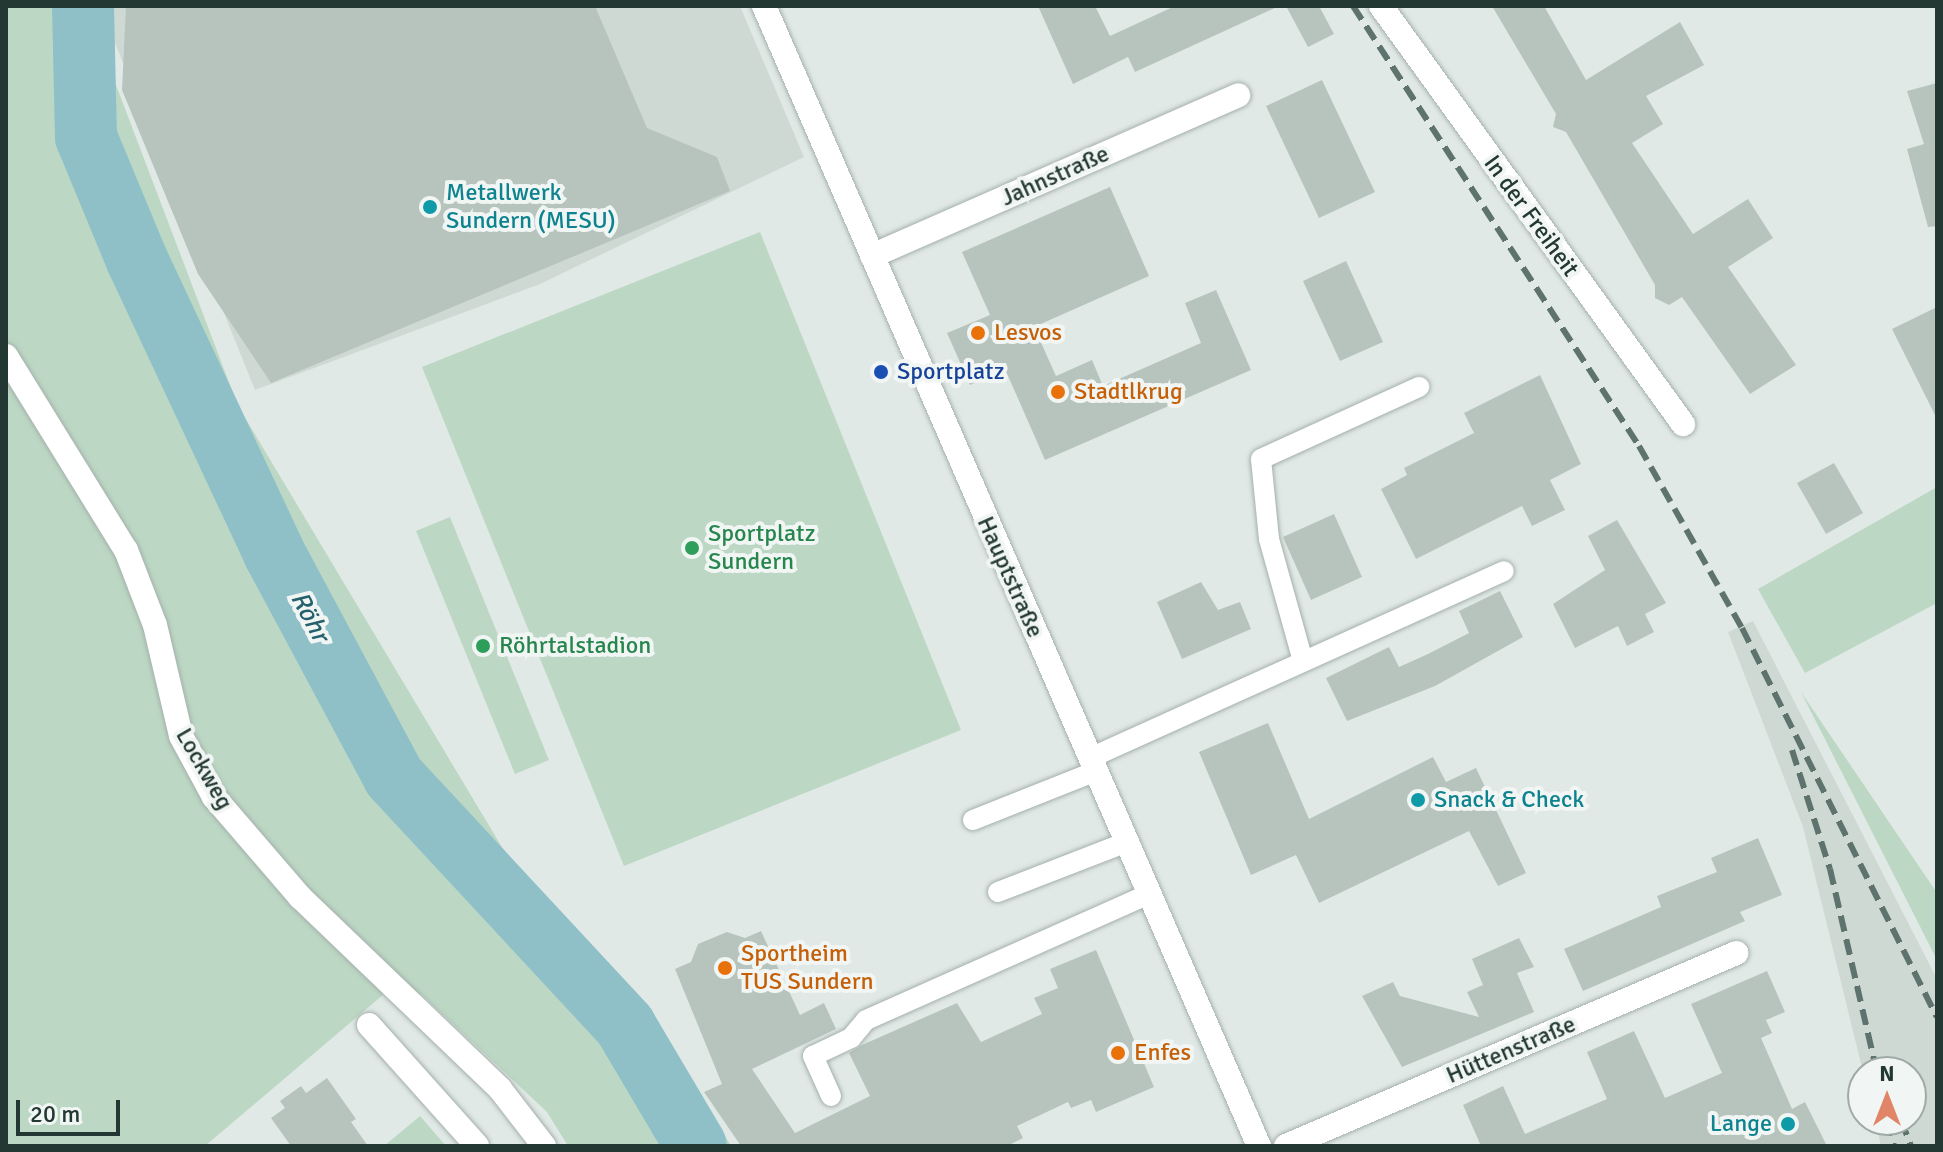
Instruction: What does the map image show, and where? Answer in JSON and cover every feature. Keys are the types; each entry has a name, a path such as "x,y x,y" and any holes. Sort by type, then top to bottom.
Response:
{"street":[{"name":"Hauptstraße","path":"764,6 1259,1146"},
{"name":"In der Freiheit","path":"1381,6 1683,424"},
{"name":"Jahnstraße","path":"872,256 1238,95"},
{"name":"Lockweg","path":"6,356 126,550 155,625 181,736 214,797 300,897 500,1089 544,1146"},
{"name":"Hüttenstraße","path":"1286,1146 1736,953"},
{"path":"369,1025 477,1146"}],"lane":[{"path":"1303,661 1269,539 1261,459 1419,387"},
{"path":"973,820 1093,765 1303,661 1504,571"},
{"path":"998,892 1127,842"},
{"path":"831,1096 813,1056 851,1038 866,1020 1149,894"}],"shaded area":[{"name":"Metallwerk Sundern (MESU)","path":"100,6 740,6 804,157 540,284 255,390"},
{"path":"1753,621 1937,979 1937,1146 1881,1146 1879,1136 1927,1136 1927,1056 1859,1056 1803,827 1728,632"}],"green space":[{"path":"6,6 86,6 238,406 509,859 665,1036 731,1146 568,1146 547,1112 421,994 384,994 205,1146 6,1146"},
{"name":"Sportplatz Sundern","path":"760,232 961,730 624,866 422,367"},
{"path":"1937,487 1937,603 1805,673 1758,589"},
{"name":"Röhrtalstadion","path":"450,517 549,760 515,774 416,531"},
{"path":"1801,692 1937,893 1937,960"},
{"path":"420,1116 446,1146 384,1146"}],"building":[{"name":"Metallwerk Sundern (MESU)","path":"126,6 595,6 647,128 717,157 730,191 271,383 198,274 122,90"},
{"path":"1038,6 1095,6 1110,36 1175,6 1279,6 1135,72 1128,57 1073,84"},
{"path":"1286,6 1319,6 1334,34 1308,47"},
{"path":"1492,6 1544,6 1586,80 1680,22 1704,65 1646,96 1663,124 1632,143 1693,234 1748,199 1773,238 1728,267 1796,365 1750,394 1682,297 1669,305 1655,298 1655,285 1566,132 1553,127 1556,114"},
{"path":"1322,80 1375,192 1319,218 1266,106"},
{"path":"1937,83 1937,226 1928,227 1907,149 1924,144 1907,91"},
{"path":"1110,187 1149,276 1034,327 1056,376 1092,360 1103,386 1201,343 1185,303 1216,290 1251,370 1045,460 1005,369 970,385 947,333 990,315 962,252"},
{"path":"1346,261 1383,342 1340,361 1303,281"},
{"path":"1937,307 1937,419 1892,329"},
{"path":"1540,375 1581,464 1550,480 1565,510 1532,526 1522,506 1416,559 1381,489 1407,475 1404,468 1474,433 1464,413"},
{"path":"1834,463 1863,513 1826,534 1797,483"},
{"path":"1334,514 1362,577 1311,600 1283,537"},
{"path":"1617,520 1666,603 1645,614 1654,632 1627,646 1618,626 1575,648 1553,604 1605,570 1588,536"},
{"path":"1201,582 1218,610 1240,602 1251,629 1182,659 1157,602"},
{"path":"1500,591 1523,637 1435,686 1347,721 1326,678 1389,647 1399,667 1428,654 1469,633 1459,611"},
{"name":"Snack & Check","path":"1268,723 1309,819 1433,757 1446,782 1476,768 1526,873 1498,886 1469,831 1319,903 1296,855 1251,875 1199,752"},
{"path":"1758,838 1782,895 1740,912 1745,921 1583,991 1564,949 1661,907 1657,896 1717,872 1711,858"},
{"path":"761,931 800,1015 824,1003 836,1029 752,1069 795,1133 870,1096 849,1053 862,1045 957,1003 981,1042 1042,1014 1034,998 1058,988 1050,969 1096,950 1154,1087 1096,1112 1091,1100 1071,1108 1068,1102 1017,1126 1023,1138 1007,1146 741,1146 704,1092 722,1084 675,969 691,962 698,944 727,932 745,938"},
{"path":"1519,938 1534,967 1517,973 1534,1012 1402,1067 1362,996 1393,982 1400,996 1479,1017 1467,992 1483,985 1472,959"},
{"path":"1767,971 1785,1012 1766,1020 1772,1033 1761,1038 1792,1109 1805,1102 1827,1146 1481,1146 1463,1105 1503,1086 1525,1134 1607,1099 1587,1052 1634,1031 1665,1098 1722,1073 1691,1004"},
{"path":"327,1078 356,1119 351,1122 368,1146 291,1146 271,1118 285,1108 280,1101 301,1086 306,1093"}],"waterway":[{"name":"Röhr","path":"83,6 86,137 137,260 274,553 394,777 625,1026 696,1146"}],"railway":[{"path":"1353,6 1639,446 1742,628 1937,1017"},
{"path":"1792,750 1830,869 1873,1056"},
{"path":"1892,1136 1894,1146"},
{"path":"1907,1136 1911,1146"}],"place":[{"name":"Metallwerk Sundern (MESU)","path":"430,207"},
{"name":"Lesvos","path":"978,333"},
{"name":"Sportplatz","path":"881,372"},
{"name":"Stadtlkrug","path":"1058,392"},
{"name":"Sportplatz Sundern","path":"692,548"},
{"name":"Röhrtalstadion","path":"483,646"},
{"name":"Snack & Check","path":"1418,800"},
{"name":"Sportheim TUS Sundern","path":"725,968"},
{"name":"Enfes","path":"1118,1053"},
{"name":"Lange","path":"1788,1124"}]}
